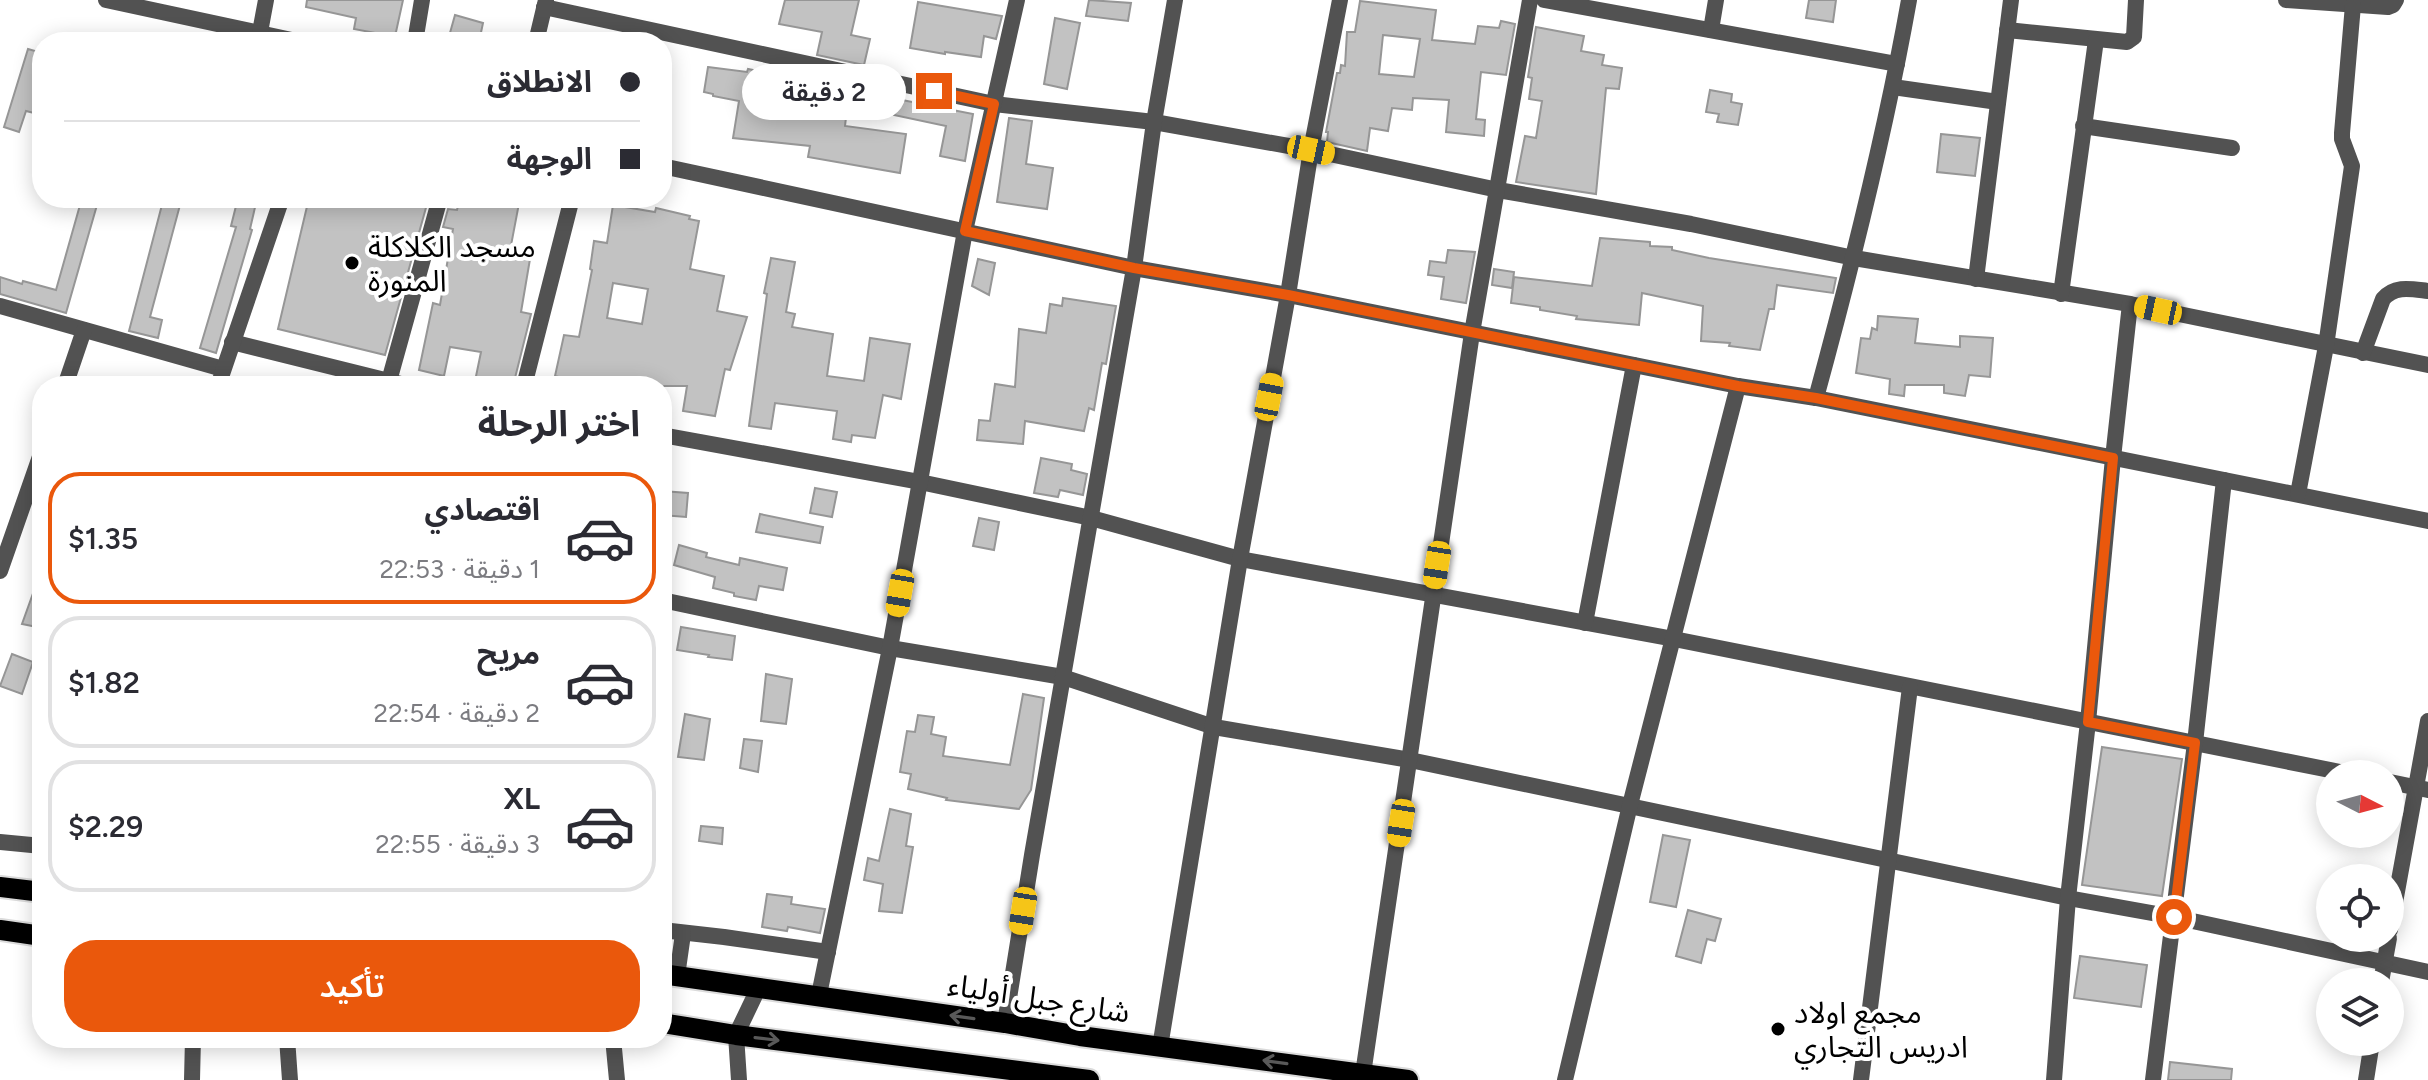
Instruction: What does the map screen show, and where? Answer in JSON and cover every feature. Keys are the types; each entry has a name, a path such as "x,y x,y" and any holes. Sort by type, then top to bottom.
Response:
{"main road":[{"path":"0,887 32,891"},
{"path":"0,930 32,935"},
{"name":"شارع جبل أولياء","path":"672,975 1080,1036 1408,1080"},
{"path":"672,1025 1089,1080"}],"street":[{"path":"106,0 128,2 260,32 266,0"},
{"path":"417,32 422,0"},
{"path":"819,995 890,648 965,231 1017,0"},
{"path":"1005,1023 1134,268 1175,0"},
{"path":"1160,1047 1240,559 1340,0"},
{"path":"1363,1074 1472,333 1530,0"},
{"path":"1544,0 1897,64"},
{"path":"1711,30 1716,0"},
{"path":"1816,398 1854,258 1893,87 1909,0"},
{"path":"1976,279 2011,0"},
{"path":"2007,30 2132,41 2136,0"},
{"path":"2286,0 2388,7 2396,0"},
{"path":"538,32 545,3 994,104 1154,122 1311,150 1498,190 1691,224 1854,258 2130,304 2428,365"},
{"path":"2298,494 2326,346 2352,166 2342,133 2353,5"},
{"path":"2061,294 2096,40"},
{"path":"1893,87 1998,102"},
{"path":"2083,126 2232,148"},
{"path":"672,168 1134,268 1288,295 1738,386 1816,398 2428,521"},
{"path":"221,376 279,208"},
{"path":"390,376 437,208"},
{"path":"527,376 569,208"},
{"path":"2363,353 2383,299 2389,293 2401,288 2428,291"},
{"path":"2054,1080 2068,898 2130,304"},
{"path":"0,306 223,369"},
{"path":"68,376 84,330"},
{"path":"232,342 369,376"},
{"path":"1585,623 1634,365"},
{"path":"1565,1080 1630,805 1738,386"},
{"path":"672,437 920,482 1091,518 1240,559 1674,639 2316,767"},
{"path":"0,571 32,480"},
{"path":"2153,1080 2224,480"},
{"path":"672,603 890,648 1063,677 1214,727 1410,760 2428,972"},
{"path":"1861,1080 1910,687"},
{"path":"2404,868 2422,788 2428,721"},
{"path":"0,842 32,845"},
{"path":"672,932 828,952"},
{"path":"672,969 683,934"},
{"path":"2383,968 2386,952"},
{"path":"739,1080 736,1035 759,987"},
{"path":"192,1080 193,1048"},
{"path":"288,1048 290,1080"},
{"path":"614,1048 617,1080"},
{"path":"2366,1080 2370,1056"}],"building":[{"path":"307,0 403,0 396,32 354,29 356,18 306,7"},
{"path":"785,0 859,0 851,35 870,39 864,65 817,55 822,32 779,24"},
{"path":"1089,0 1131,3 1128,21 1086,16"},
{"path":"1809,0 1836,0 1833,22 1806,18"},
{"path":"1360,1 1436,10 1432,40 1475,44 1478,26 1499,28 1501,21 1515,24 1506,75 1481,72 1476,119 1485,120 1484,136 1446,132 1449,100 1413,98 1412,110 1392,108 1388,131 1370,128 1367,151 1327,142 1326,132 1337,73 1340,73 1341,65 1345,66 1347,32 1355,32","holes":["1383,35 1420,39 1414,77 1379,74"]},
{"path":"918,2 1002,16 996,39 984,36 981,57 910,48"},
{"path":"455,15 483,23 481,32 450,32"},
{"path":"1055,18 1080,23 1067,89 1044,84"},
{"path":"1536,27 1584,36 1581,51 1604,55 1602,65 1622,68 1619,89 1606,88 1596,194 1516,182 1525,136 1536,138 1542,101 1529,99 1532,78 1528,77"},
{"path":"28,49 32,50 32,112 26,111 19,132 4,127"},
{"path":"708,67 772,74 765,110 812,118 820,78 850,84 845,126 906,134 900,173 808,157 810,146 733,138 739,101 704,92"},
{"path":"1710,90 1732,94 1731,102 1742,104 1738,125 1717,122 1719,114 1706,112"},
{"path":"897,99 973,114 965,161 940,156 946,126 894,115"},
{"path":"1009,118 1032,121 1026,164 1053,168 1047,209 997,202"},
{"path":"1941,134 1980,138 1975,176 1937,172"},
{"path":"79,208 96,208 66,313 0,294 0,277 56,290"},
{"path":"161,208 179,208 150,317 162,320 158,338 129,331"},
{"path":"236,208 255,208 252,230 216,353 200,348 236,227 231,226"},
{"name":"مسجد الكلاكلة المنورة","path":"307,208 426,208 385,355 278,329"},
{"path":"518,208 509,256 530,259 521,312 531,314 516,376 476,376 481,352 450,347 444,376 419,370 433,303 440,305 453,229 443,227 448,209"},
{"path":"613,208 655,212 656,208 699,221 690,269 724,276 717,311 747,317 730,370 725,369 715,416 683,411 687,386 672,386 672,376 555,376 564,335 579,337 592,270 594,241 607,243","holes":["613,283 648,289 642,324 607,318"]},
{"path":"1600,238 1650,242 1650,246 1672,247 1672,250 1709,258 1836,278 1833,293 1777,285 1774,309 1769,309 1760,350 1701,341 1703,306 1642,293 1639,325 1576,319 1577,316 1511,303 1514,277 1592,286"},
{"path":"1448,250 1475,252 1466,303 1441,299 1444,277 1428,275 1430,261 1446,263"},
{"path":"771,258 795,262 786,312 795,314 792,327 833,334 827,376 864,381 870,338 910,344 901,399 883,395 875,438 852,435 851,442 833,439 837,411 775,403 771,429 749,426"},
{"path":"978,259 995,263 989,295 972,286"},
{"path":"1494,269 1514,272 1512,288 1492,285"},
{"path":"1063,298 1116,306 1106,364 1102,363 1094,410 1089,408 1084,431 1025,421 1023,444 977,440 979,420 990,421 995,384 1015,387 1019,329 1046,333 1050,304 1062,306"},
{"path":"1878,316 1918,319 1915,343 1960,347 1960,336 1993,338 1990,377 1969,375 1965,396 1944,393 1944,385 1905,385 1904,396 1889,394 1890,379 1856,373 1861,338 1870,339 1872,328 1877,330"},
{"path":"1041,458 1072,464 1071,470 1087,474 1083,495 1060,490 1058,497 1034,493"},
{"path":"815,488 837,492 832,517 810,513"},
{"path":"672,492 688,493 686,517 672,516"},
{"path":"760,514 823,527 820,543 756,532"},
{"path":"979,518 999,522 994,550 973,546"},
{"path":"679,545 707,553 706,557 739,565 740,558 787,568 783,590 759,586 756,600 713,588 715,577 674,565"},
{"path":"32,596 32,626 22,624"},
{"path":"681,627 735,636 732,660 677,650"},
{"path":"12,654 32,662 22,694 0,686"},
{"path":"766,674 792,679 786,724 761,721"},
{"path":"1023,694 1044,698 1031,790 1019,809 946,800 908,789 911,774 900,772 907,731 915,732 918,715 934,717 931,734 946,737 943,756 1010,765"},
{"path":"685,714 710,719 704,760 678,757"},
{"path":"744,739 762,741 758,772 740,768"},
{"path":"2102,747 2182,759 2162,896 2082,885"},
{"path":"890,809 911,814 906,846 913,847 902,913 879,911 883,884 864,880 868,858 879,861"},
{"path":"701,826 723,828 722,844 699,841"},
{"path":"1663,835 1690,840 1676,907 1650,902"},
{"path":"767,894 792,897 791,904 825,909 820,933 788,927 787,931 762,927"},
{"path":"1688,910 1721,919 1715,941 1707,939 1701,963 1676,956"},
{"path":"2080,956 2147,965 2141,1007 2074,998"},
{"path":"2170,1062 2232,1069 2231,1080 2168,1080"}],"place":[{"name":"مسجد الكلاكلة المنورة","path":"352,263"},
{"name":"مجمع اولاد ادريس التجاري","path":"1778,1029"}],"route":[{"path":"934,91 994,104 965,231 1134,268 1288,295 2113,458 2088,722 2195,743 2174,917"}]}
